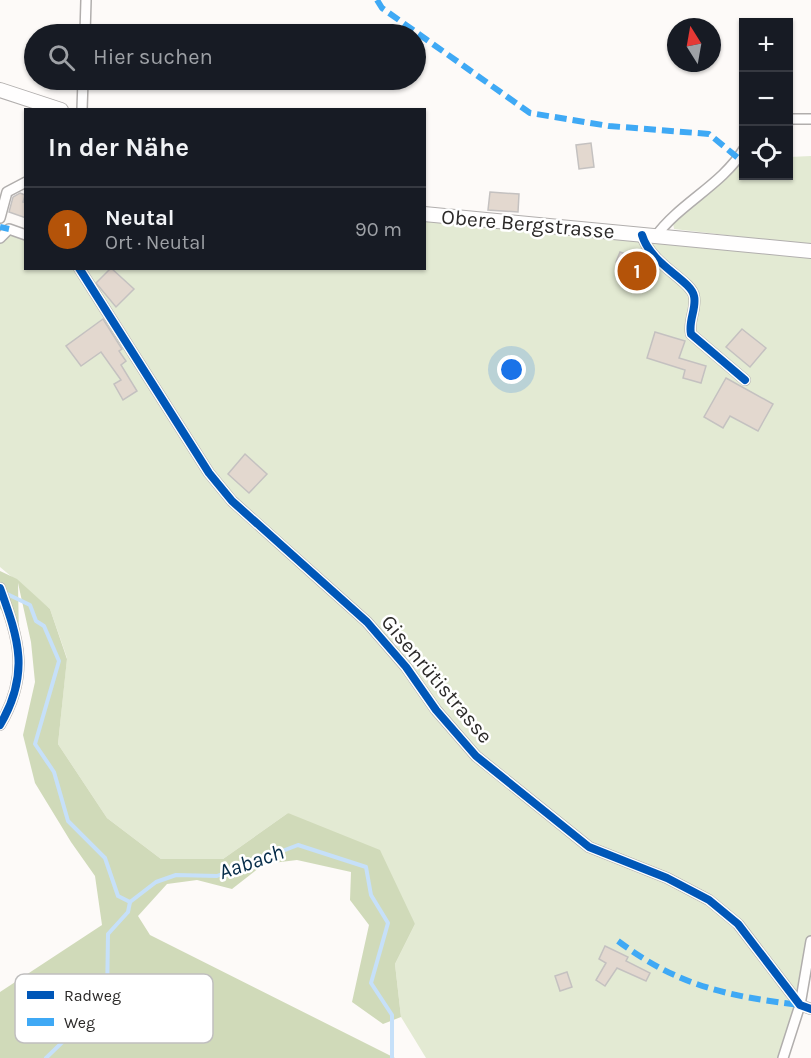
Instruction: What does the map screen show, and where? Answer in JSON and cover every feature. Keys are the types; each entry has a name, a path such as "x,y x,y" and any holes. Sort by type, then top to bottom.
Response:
{"main road":[{"path":"0,90 55,108"},
{"name":"Obere Bergstrasse","path":"426,214 811,251"}],"street":[{"path":"85,24 86,0"},
{"path":"82,108 83,90"},
{"path":"793,119 811,119"},
{"path":"739,155 724,174 649,236 645,245 660,263 691,289 694,296 689,327 691,334 745,380"},
{"path":"24,183 7,192 0,219 9,229 24,234"},
{"path":"0,238 9,229"},
{"name":"Gisenrütistrasse","path":"80,270 208,473 232,501 367,622 406,667 436,710 476,756 589,847 667,878 709,900 738,924 800,1005"},
{"path":"0,588 19,641 20,663 14,692 0,725"},
{"path":"783,1058 800,1005 811,941"},
{"path":"800,1005 811,1009"}],"green space":[{"path":"811,156 811,245 674,229 673,223 739,161 739,180 793,180 793,157"},
{"path":"426,213 811,258 811,941 800,1005 783,1058 426,1058 401,1017 395,964 415,924 288,813 223,859 161,859 107,818 58,744 67,658 50,609 0,567 0,238 9,229 24,235 24,270 426,270"},
{"path":"0,571 17,579 50,609 67,659 58,744 107,818 161,859 223,859 288,813 380,850 415,924 395,964 401,1017 383,1024 352,1002 369,925 350,900 351,872 297,860 264,864 232,889 197,880 167,884 138,916 150,935 395,1058 0,1058 0,992 15,982 15,1043 213,1043 213,974 27,974 102,925 95,876 35,783 23,735 35,682 31,642 18,583 19,641 7,612 0,609"}],"building":[{"path":"591,143 594,167 579,169 576,145"},
{"path":"490,192 519,194 518,212 488,210"},
{"path":"20,193 24,195 24,217 9,212 13,197"},
{"path":"620,252 650,263 642,283 625,277 629,266 616,262"},
{"path":"109,270 113,270 134,289 116,307 96,283"},
{"path":"103,319 122,349 119,351 126,361 121,365 137,391 123,400 114,384 121,380 101,352 81,366 66,346"},
{"path":"742,329 766,348 750,367 726,347"},
{"path":"655,332 685,341 679,358 706,366 701,383 683,378 685,370 647,358"},
{"path":"726,378 773,404 758,431 730,416 723,428 704,417"},
{"path":"245,454 267,474 249,493 228,474"},
{"path":"605,946 628,957 626,961 650,973 646,981 617,968 605,986 596,980 606,963 599,959"},
{"path":"567,972 572,987 560,991 555,976"}],"waterway":[{"name":"Aabach","path":"3,592 30,605 36,621 44,626 59,661 35,744 54,772 68,821 105,858 118,896 130,902"},
{"name":"Aabach","path":"130,902 156,882 176,875 217,876 298,845 366,867 371,895 388,923 371,983 392,1015 392,1058"},
{"path":"107,974 108,934 128,912 130,902"},
{"path":"46,1058 62,1043"}],"marked path":[{"path":"377,0 382,8 405,24"},
{"path":"426,39 530,113 609,126 709,134 738,158"},
{"path":"0,227 9,229"},
{"path":"618,941 661,969 704,987 749,998 800,1005"}],"cycle path":[{"path":"642,235 654,255 686,284 694,296 691,334 745,380"},
{"path":"80,270 209,473 232,501 367,622 406,667 436,710 476,756 589,847 667,878 709,900 738,924 800,1005 811,1009"},
{"path":"0,588 12,624 18,657 15,689 0,725"}],"place":[{"name":"Neutal","path":"637,271"}]}
